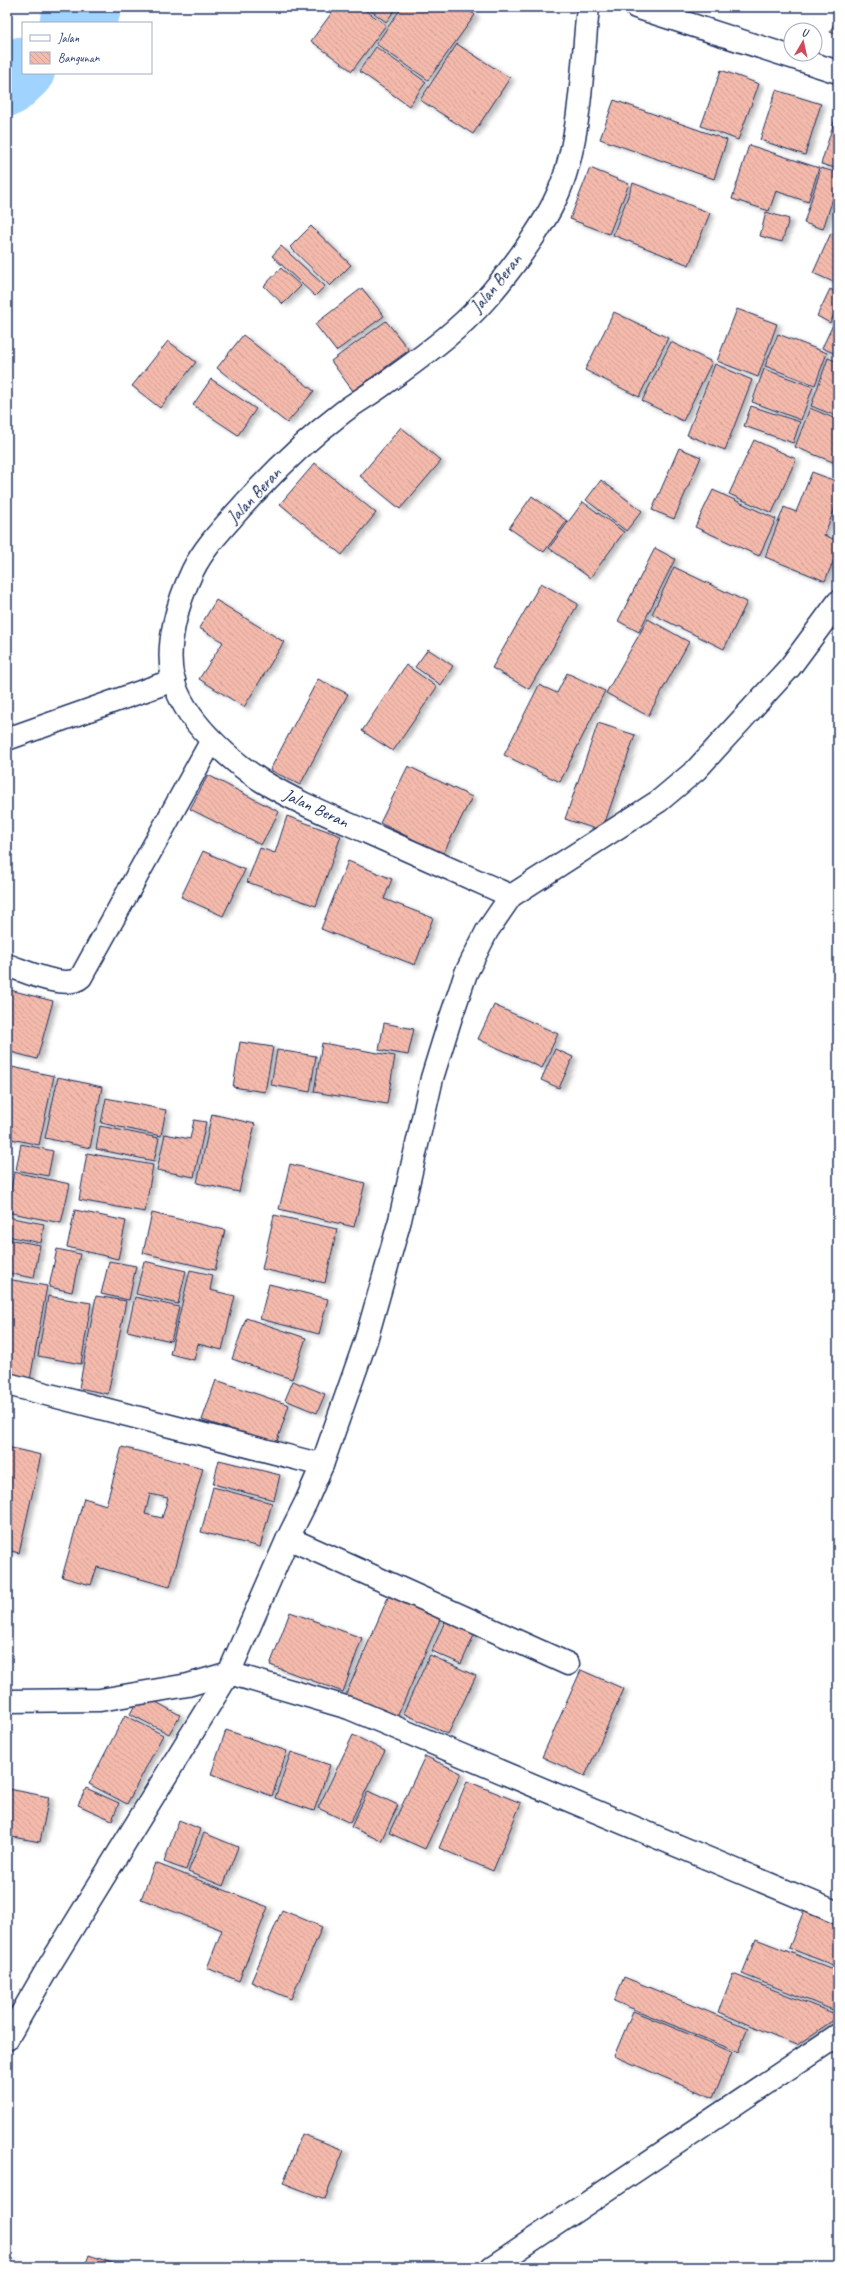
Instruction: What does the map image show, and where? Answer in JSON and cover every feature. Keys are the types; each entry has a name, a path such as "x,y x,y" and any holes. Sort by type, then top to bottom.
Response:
{"street":[{"name":"Jalan Beran","path":"511,896 305,805 260,780 211,742 180,697 174,680 172,646 175,623 193,571 220,531 259,487 292,455 344,411 384,384 472,314 506,272 543,222 557,197 566,169 575,126 588,7"},
{"path":"636,7 838,72"},
{"path":"7,2039 50,1964 229,1673 288,1538 322,1465 368,1332 400,1220 432,1078 452,1014 472,961 487,931 511,896 659,801 696,770 790,667 838,602"},
{"path":"7,739 174,680"},
{"path":"7,965 66,983 75,982 81,977 211,742"},
{"path":"7,1384 322,1465"},
{"path":"288,1538 568,1664"},
{"path":"7,1701 100,1700 188,1685 229,1673 349,1708 838,1912"},
{"path":"492,2267 838,2035"}],"building":[{"path":"336,7 361,7 386,25 352,71 311,41"},
{"path":"366,7 397,7 386,22"},
{"path":"402,7 464,7 475,15 428,80 376,44"},
{"path":"838,15 838,35 830,32"},
{"path":"457,44 510,78 473,134 420,100"},
{"path":"376,47 426,82 409,106 359,71"},
{"path":"721,70 759,84 738,140 701,126"},
{"path":"776,90 821,104 805,155 760,140"},
{"path":"614,100 727,140 714,179 600,139"},
{"path":"838,109 838,169 821,164"},
{"path":"749,145 819,168 808,202 776,191 769,211 732,199"},
{"path":"590,168 629,184 609,234 570,219"},
{"path":"821,168 838,173 838,183 823,229 804,223"},
{"path":"633,183 710,213 689,265 613,235"},
{"path":"766,212 789,219 782,242 760,236"},
{"path":"311,226 351,265 330,286 290,247"},
{"path":"831,233 838,236 838,284 813,273"},
{"path":"281,246 325,286 315,296 272,256"},
{"path":"281,268 301,286 283,304 264,286"},
{"path":"362,288 384,316 336,351 315,324"},
{"path":"830,289 838,293 838,306 830,323 817,316"},
{"path":"737,309 777,324 758,377 717,361"},
{"path":"614,312 668,338 639,397 585,370"},
{"path":"838,314 838,355 822,348"},
{"path":"386,321 409,350 353,391 331,361"},
{"path":"778,334 827,353 815,385 765,366"},
{"path":"243,335 314,391 287,423 217,368"},
{"path":"168,341 196,362 160,408 132,386"},
{"path":"671,342 712,362 683,421 642,401"},
{"path":"828,358 838,362 838,411 836,416 811,406"},
{"path":"715,364 752,380 725,450 687,435"},
{"path":"764,369 813,387 801,420 752,402"},
{"path":"211,379 256,409 238,435 193,405"},
{"path":"751,406 800,422 793,443 744,426"},
{"path":"810,408 838,420 838,464 795,447"},
{"path":"401,427 441,461 400,509 360,476"},
{"path":"754,440 796,459 772,513 729,494"},
{"path":"679,448 701,457 674,519 652,510"},
{"path":"315,463 376,513 342,555 280,504"},
{"path":"812,472 838,482 838,501 824,535 838,541 838,550 825,581 765,557 784,507 796,512"},
{"path":"601,480 642,511 626,531 586,500"},
{"path":"713,490 776,519 759,556 695,527"},
{"path":"532,496 567,521 544,552 509,528"},
{"path":"583,502 624,532 590,578 549,548"},
{"path":"655,548 675,559 639,632 618,621"},
{"path":"674,567 747,602 724,649 652,614"},
{"path":"541,583 578,604 529,689 492,668"},
{"path":"216,600 284,642 244,707 199,679 223,642 199,628"},
{"path":"648,619 689,642 648,716 606,693"},
{"path":"428,649 453,666 441,685 415,667"},
{"path":"406,665 437,687 393,751 362,731"},
{"path":"567,673 605,691 560,782 504,755 539,685 557,693"},
{"path":"318,679 348,694 300,785 270,770"},
{"path":"598,723 635,735 602,831 565,819"},
{"path":"408,766 472,797 443,854 380,823"},
{"path":"208,775 279,812 261,845 190,809"},
{"path":"287,816 341,836 316,906 247,882 260,848 275,853"},
{"path":"203,851 245,870 223,916 181,897"},
{"path":"348,861 392,879 384,899 433,918 415,965 321,929"},
{"path":"10,990 53,1001 37,1059 7,1051 7,1000"},
{"path":"494,1005 558,1034 542,1068 478,1039"},
{"path":"384,1023 414,1029 408,1055 379,1050"},
{"path":"240,1042 273,1047 265,1092 233,1087"},
{"path":"322,1043 395,1056 387,1104 314,1092"},
{"path":"555,1049 573,1057 559,1088 541,1080"},
{"path":"277,1050 316,1056 310,1092 271,1085"},
{"path":"12,1067 54,1076 39,1145 7,1138 7,1091"},
{"path":"58,1077 102,1087 90,1148 45,1138"},
{"path":"106,1098 166,1110 161,1136 101,1123"},
{"path":"212,1114 255,1124 239,1192 197,1183"},
{"path":"194,1120 206,1122 194,1177 157,1170 165,1134 190,1139"},
{"path":"100,1126 159,1138 154,1161 96,1149"},
{"path":"21,1144 53,1151 48,1176 16,1170"},
{"path":"87,1153 153,1165 145,1212 79,1200"},
{"path":"290,1164 365,1183 354,1227 279,1209"},
{"path":"14,1172 70,1184 61,1223 7,1212"},
{"path":"75,1210 126,1221 118,1259 67,1247"},
{"path":"152,1213 225,1230 215,1270 143,1253"},
{"path":"274,1215 337,1229 325,1283 262,1269"},
{"path":"7,1217 44,1224 41,1243 7,1236"},
{"path":"7,1239 40,1245 34,1278 7,1273"},
{"path":"57,1249 80,1254 72,1292 49,1287"},
{"path":"109,1261 136,1266 129,1300 101,1294"},
{"path":"144,1261 186,1271 178,1304 136,1294"},
{"path":"190,1270 213,1275 210,1290 235,1296 222,1350 198,1344 194,1360 170,1354"},
{"path":"7,1279 47,1286 30,1380 7,1375"},
{"path":"269,1284 328,1299 319,1334 260,1319"},
{"path":"48,1296 91,1303 81,1364 38,1356"},
{"path":"96,1296 126,1301 108,1394 79,1388"},
{"path":"135,1297 179,1307 171,1341 127,1331"},
{"path":"246,1318 306,1338 292,1379 232,1359"},
{"path":"216,1380 289,1405 276,1444 202,1420"},
{"path":"293,1381 325,1394 317,1413 285,1400"},
{"path":"7,1447 41,1455 19,1553 7,1550"},
{"path":"122,1447 203,1468 170,1587 97,1567 91,1585 62,1577 84,1498 106,1505","holes":["150,1494 168,1498 162,1518 145,1514"]},
{"path":"219,1460 280,1475 274,1500 213,1484"},
{"path":"213,1487 272,1503 260,1547 201,1532"},
{"path":"389,1595 441,1617 394,1724 343,1701"},
{"path":"290,1612 362,1638 343,1692 270,1665"},
{"path":"446,1619 475,1633 461,1664 432,1651"},
{"path":"430,1655 476,1676 448,1734 403,1713"},
{"path":"581,1670 624,1689 585,1776 542,1757"},
{"path":"141,1694 180,1715 169,1734 130,1714"},
{"path":"125,1715 163,1735 127,1804 89,1784"},
{"path":"226,1730 287,1751 272,1796 211,1774"},
{"path":"353,1735 385,1751 350,1823 318,1808"},
{"path":"291,1752 330,1765 314,1811 275,1798"},
{"path":"425,1756 461,1773 425,1849 389,1833"},
{"path":"467,1781 521,1803 493,1871 439,1848"},
{"path":"86,1788 119,1803 112,1820 78,1805"},
{"path":"9,1789 49,1797 40,1842 7,1836 7,1800"},
{"path":"368,1791 398,1805 381,1841 351,1827"},
{"path":"179,1820 200,1829 186,1870 164,1862"},
{"path":"204,1833 238,1847 223,1886 188,1872"},
{"path":"155,1863 268,1907 239,1981 207,1968 222,1930 141,1899"},
{"path":"805,1908 838,1921 838,1967 789,1948"},
{"path":"282,1910 322,1927 291,1999 251,1982"},
{"path":"756,1939 838,1971 838,2012 742,1974"},
{"path":"733,1974 838,2015 838,2017 797,2045 718,2012"},
{"path":"624,1977 748,2028 738,2052 614,2001"},
{"path":"633,2011 732,2052 713,2098 614,2056"},
{"path":"302,2134 344,2150 325,2199 283,2183"},
{"path":"89,2255 115,2264 114,2267 85,2267"}],"waterway":[{"path":"73,22 89,7"},
{"path":"7,84 22,70"}]}
